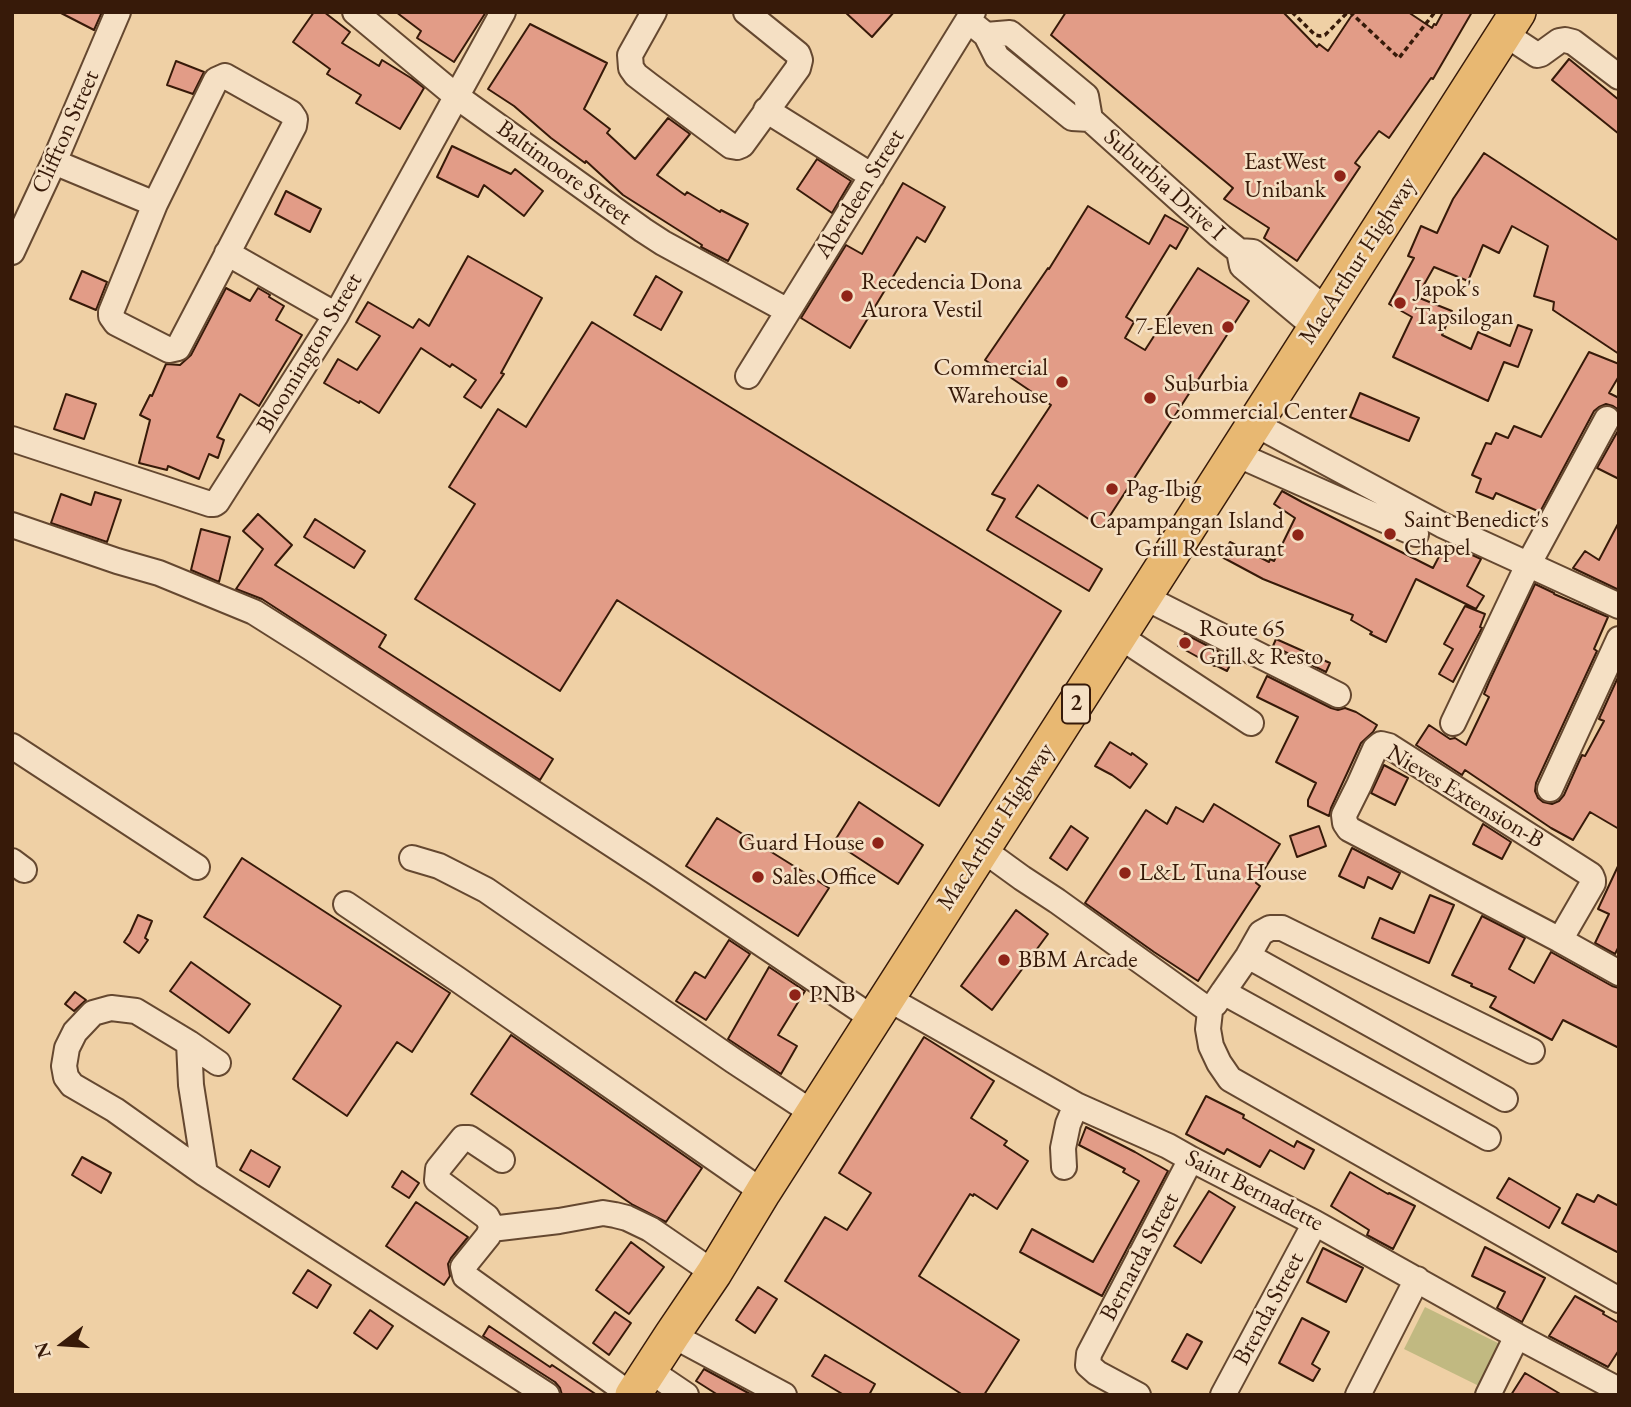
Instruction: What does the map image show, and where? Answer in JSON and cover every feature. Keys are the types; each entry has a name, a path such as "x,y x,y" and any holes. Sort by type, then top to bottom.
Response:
{"highway":[{"name":"MacArthur Highway","path":"638,1387 714,1273 813,1113 1511,23"}],"street":[{"name":"Cliffton Street","path":"12,252 118,12"},
{"name":"Baltimoore Street","path":"355,12 456,96 653,236 789,311"},
{"name":"Bloomington Street","path":"12,439 214,504 222,498 336,315 503,12"},
{"path":"654,12 630,55 631,68 636,75 731,146 737,147 742,145 798,68 800,60 797,54 746,12"},
{"name":"Suburbia Drive I","path":"971,20 997,57 1072,118 1090,118 1219,235 1239,251 1253,251 1321,319"},
{"name":"Aberdeen Street","path":"748,376 971,20"},
{"path":"1511,23 1537,55 1559,41 1573,42 1619,77"},
{"path":"225,76 291,113 295,119 294,127 178,348 174,350 169,350 116,323 111,316 155,204 216,80 220,77 225,76"},
{"path":"766,110 872,176"},
{"path":"54,162 155,204"},
{"path":"227,253 336,315"},
{"path":"1453,723 1528,565 1606,419"},
{"path":"1255,424 1426,517 1619,606"},
{"path":"1236,454 1416,534"},
{"name":"Saint Bernadette","path":"12,525 159,573 254,612 656,873 880,1009 1076,1105 1168,1146 1315,1223 1616,1391"},
{"path":"1144,597 1338,695"},
{"path":"1119,636 1251,723"},
{"path":"1550,789 1619,639"},
{"name":"Nieves Extension-B","path":"1560,940 1592,883 1591,875 1389,746 1381,744 1375,749 1344,815 1349,828 1619,973"},
{"path":"12,746 197,867"},
{"path":"982,849 1057,901 1217,1001 1488,1138"},
{"path":"412,858 439,866 486,890 722,1054 813,1113"},
{"path":"346,904 763,1192"},
{"path":"1532,1051 1282,928 1270,928 1261,933 1217,1001 1208,1029 1211,1046 1230,1079 1619,1300"},
{"path":"1248,956 1505,1099"},
{"path":"218,1063 136,1011 111,1008 93,1013 75,1032 67,1048 64,1066 66,1077 72,1085 115,1110 205,1174 547,1395"},
{"path":"189,1043 191,1085 205,1174"},
{"path":"1064,1167 1063,1147 1076,1105"},
{"path":"502,1160 469,1138 463,1138 438,1169 437,1180 487,1217 491,1229 463,1267 465,1276 638,1387 686,1395"},
{"name":"Bernarda Street","path":"1138,1395 1097,1373 1088,1365 1089,1354 1191,1159"},
{"path":"491,1229 603,1213 615,1215 650,1229 714,1273"},
{"name":"Brenda Street","path":"1223,1395 1315,1223"},
{"path":"1358,1395 1417,1279"},
{"path":"671,1335 784,1395"},
{"path":"1488,1395 1517,1336"}],"path":[{"path":"1292,12 1315,35 1320,36 1325,35 1349,12 1399,58 1435,12"}],"shaded area":[{"path":"1425,1307 1500,1344 1479,1386 1404,1349"}],"building":[{"path":"59,12 102,12 94,30"},
{"path":"314,12 324,12 350,32 342,43 379,66 382,60 424,88 400,129 356,103 361,95 327,74 330,69 293,42"},
{"path":"396,12 486,12 454,62 417,38 421,31"},
{"path":"845,12 894,12 872,37"},
{"path":"1066,12 1283,12 1317,47 1319,44 1328,51 1354,12 1408,12 1432,28 1443,12 1472,12 1433,79 1431,78 1389,138 1379,131 1355,163 1360,167 1297,261 1264,238 1269,228 1224,199 1233,188 1051,35"},
{"path":"530,24 607,63 584,109 610,129 607,133 635,159 668,118 690,134 657,175 685,195 687,192 720,212 721,210 748,224 728,261 701,247 702,245 623,195 586,161 585,163 514,106 488,89"},
{"path":"1569,59 1619,100 1619,134 1552,80"},
{"path":"176,61 204,72 193,94 167,85"},
{"path":"452,146 511,174 515,169 543,191 524,216 484,185 478,197 437,177"},
{"path":"1484,153 1619,241 1619,354 1553,310 1554,302 1534,296 1548,246 1512,226 1499,253 1483,245 1468,281 1434,267 1417,297 1452,311 1442,335 1471,349 1478,332 1510,346 1518,325 1532,330 1518,367 1504,362 1488,401 1393,357 1412,317 1389,304 1414,258 1408,256 1421,226 1437,233 1453,199"},
{"path":"817,159 851,181 832,213 797,189"},
{"path":"903,183 945,207 925,242 917,237 850,348 801,318 846,245 862,254"},
{"path":"286,191 321,209 310,232 275,214"},
{"path":"1088,206 1149,244 1165,215 1188,228 1176,249 1170,245 1126,317 1134,322 1125,338 1145,350 1198,268 1249,301 1102,528 1038,485 1016,517 1102,569 1089,591 987,530 1005,499 992,494 1051,405 985,360 1049,269"},
{"path":"468,256 542,298 501,373 504,374 481,408 464,397 476,380 421,348 379,413 324,383 338,359 357,370 380,336 356,322 368,302 413,328 419,319 429,326"},
{"path":"82,271 107,282 96,310 70,299"},
{"path":"656,276 682,292 661,330 634,315"},
{"path":"226,288 250,301 258,288 270,295 269,297 284,306 276,320 302,335 259,406 240,394 217,437 224,440 218,458 209,454 199,479 168,466 167,470 139,463 150,420 140,415 166,364 180,365 191,355"},
{"path":"592,322 1061,611 939,806 617,600 560,691 415,599 475,504 449,487 498,409 526,427"},
{"path":"1589,352 1619,364 1619,376 1609,393 1619,398 1619,410 1606,404 1594,411 1540,512 1496,493 1493,499 1476,492 1481,479 1472,475 1486,443 1491,444 1496,433 1508,438 1514,426 1541,437"},
{"path":"1360,393 1419,418 1409,441 1350,417"},
{"path":"66,394 96,404 84,439 54,429"},
{"path":"1619,429 1619,479 1597,468"},
{"path":"1282,491 1433,568 1446,543 1481,559 1467,586 1484,596 1476,609 1416,579 1386,642 1351,620 1353,615 1263,579 1222,557 1230,542 1269,562 1270,559 1274,561 1295,518 1274,504"},
{"path":"95,492 121,500 107,542 51,523 61,494 91,505"},
{"path":"258,514 292,545 275,565 386,635 379,647 553,759 540,780 262,599 236,589 263,549 243,531"},
{"path":"315,519 365,551 354,568 304,537"},
{"path":"1619,522 1619,590 1573,568 1585,551 1599,560"},
{"path":"201,529 230,537 219,582 191,570"},
{"path":"1535,584 1608,617 1594,649 1597,651 1536,783 1535,791 1543,802 1552,804 1564,795 1582,755 1585,756 1604,721 1599,719 1619,675 1619,829 1590,812 1573,840 1465,770 1462,775 1416,745 1429,725 1450,739 1455,738 1466,745 1489,697 1484,694 1489,682"},
{"path":"1465,606 1485,614 1480,627 1482,628 1453,682 1439,674 1453,649 1444,644"},
{"path":"1185,634 1233,659 1227,671 1178,646"},
{"path":"1276,639 1330,663 1326,672 1273,646"},
{"path":"1267,676 1331,708 1345,708 1356,712 1377,725 1361,743 1329,816 1308,806 1316,783 1276,762 1298,717 1257,697"},
{"path":"1110,742 1147,764 1130,788 1095,766"},
{"path":"1384,765 1408,778 1395,805 1371,793"},
{"name":"Guard House","path":"859,802 923,845 898,884 834,842"},
{"path":"1214,804 1280,844 1256,883 1260,886 1198,981 1085,903 1146,810 1167,824 1176,807 1203,822"},
{"name":"Sales Office","path":"717,818 829,888 798,936 686,866"},
{"path":"1483,824 1511,842 1502,859 1473,844"},
{"path":"1071,826 1088,838 1067,870 1050,858"},
{"path":"1319,826 1326,846 1297,857 1290,836"},
{"path":"1352,848 1400,873 1392,889 1368,877 1364,888 1339,876"},
{"path":"242,858 450,993 412,1052 397,1042 347,1116 293,1079 341,1006 204,917"},
{"path":"1619,864 1619,946 1615,954 1595,943 1609,914 1598,909"},
{"path":"1430,895 1454,905 1429,963 1372,938 1380,918 1414,933"},
{"name":"BBM Arcade","path":"1016,910 1048,934 992,1010 961,986"},
{"path":"138,915 152,921 145,938 148,940 139,953 124,942"},
{"path":"1482,916 1525,938 1509,969 1534,983 1551,952 1619,988 1619,1048 1563,1020 1552,1040 1490,1007 1496,997 1452,975"},
{"path":"729,940 750,954 706,1020 676,1001 695,972 705,978"},
{"path":"191,962 250,1004 229,1033 170,991"},
{"path":"769,967 805,991 778,1035 797,1046 781,1074 728,1039"},
{"path":"75,992 86,1000 74,1011 65,1004"},
{"path":"511,1035 702,1168 666,1222 633,1205 471,1094"},
{"path":"924,1037 994,1081 971,1118 1007,1141 1004,1145 1028,1161 997,1209 970,1194 919,1276 1019,1340 984,1395 963,1395 785,1281 825,1217 847,1230 871,1193 839,1173"},
{"path":"1206,1096 1244,1115 1243,1118 1294,1147 1297,1141 1314,1150 1304,1169 1270,1150 1260,1167 1227,1149 1224,1154 1186,1134"},
{"path":"1086,1127 1168,1171 1102,1296 1020,1252 1032,1229 1093,1262 1139,1181 1123,1172 1125,1169 1079,1145"},
{"path":"251,1150 280,1167 269,1187 240,1170"},
{"path":"82,1157 111,1173 101,1193 72,1175"},
{"path":"402,1171 419,1183 409,1198 392,1187"},
{"path":"1350,1172 1415,1206 1393,1249 1367,1235 1369,1230 1331,1206"},
{"path":"1509,1178 1560,1208 1549,1228 1497,1198"},
{"path":"1209,1191 1235,1207 1201,1263 1174,1246"},
{"path":"1577,1194 1594,1202 1598,1195 1619,1206 1619,1253 1562,1223"},
{"path":"416,1202 468,1237 448,1264 450,1276 444,1285 386,1246"},
{"path":"631,1242 664,1267 629,1314 596,1290"},
{"path":"1485,1247 1545,1278 1522,1322 1497,1308 1505,1292 1472,1276"},
{"path":"1323,1248 1363,1268 1346,1302 1307,1282"},
{"path":"308,1270 331,1285 317,1308 293,1293"},
{"path":"758,1287 777,1299 755,1333 736,1320"},
{"path":"1575,1296 1619,1323 1619,1350 1608,1367 1549,1336"},
{"path":"370,1310 393,1326 377,1349 354,1333"},
{"path":"615,1312 631,1323 609,1355 593,1343"},
{"path":"1302,1318 1329,1332 1312,1364 1320,1369 1313,1381 1279,1363"},
{"path":"489,1326 597,1395 562,1395 555,1382 483,1336"},
{"path":"1187,1334 1202,1342 1187,1369 1172,1361"},
{"path":"825,1355 875,1384 869,1395 844,1395 812,1376"},
{"path":"704,1369 752,1395 718,1395 696,1381"},
{"path":"1525,1373 1562,1395 1511,1395"}],"place":[{"name":"EastWest Unibank","path":"1340,176"},
{"name":"Recedencia Dona Aurora Vestil","path":"847,296"},
{"name":"Japok's Tapsilogan","path":"1400,303"},
{"name":"7-Eleven","path":"1228,327"},
{"name":"Commercial Warehouse","path":"1062,382"},
{"name":"Suburbia Commercial Center","path":"1150,398"},
{"name":"Pag-Ibig","path":"1112,489"},
{"name":"Saint Benedict's Chapel","path":"1390,534"},
{"name":"Capampangan Island Grill Restaurant","path":"1298,535"},
{"name":"Route 65 Grill & Resto","path":"1185,643"},
{"name":"Guard House","path":"878,843"},
{"name":"L&L Tuna House","path":"1125,873"},
{"name":"Sales Office","path":"758,877"},
{"name":"BBM Arcade","path":"1004,960"},
{"name":"PNB","path":"795,995"}]}
